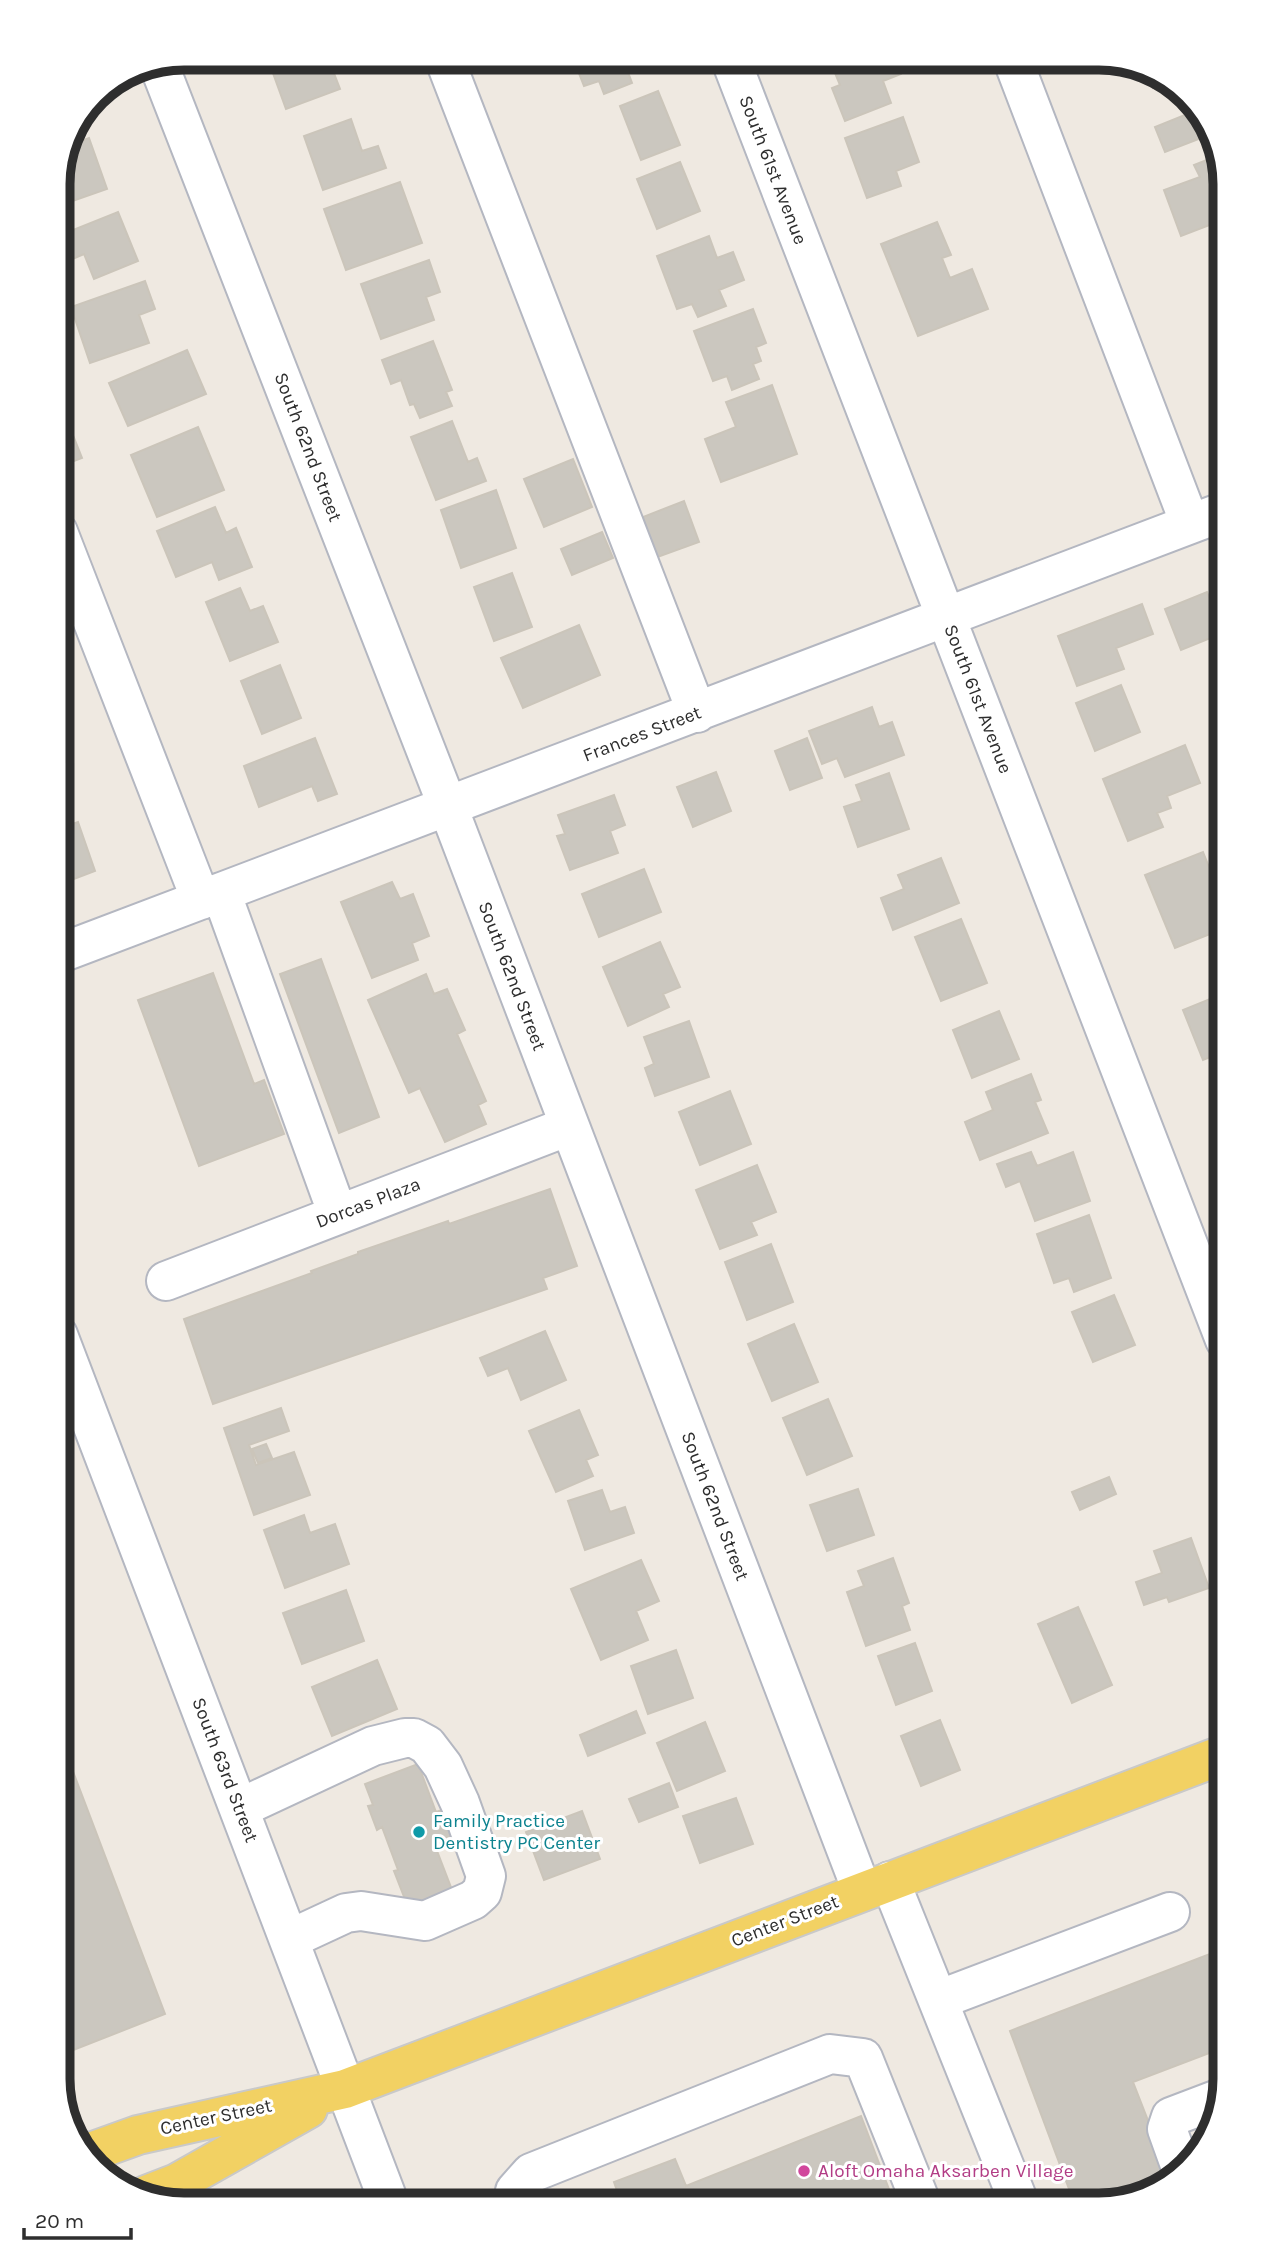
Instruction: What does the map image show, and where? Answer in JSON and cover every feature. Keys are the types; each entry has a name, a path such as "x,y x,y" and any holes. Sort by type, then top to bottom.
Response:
{"main road":[{"name":"Center Street","path":"159,2190 177,2183 345,2089 1213,1759"},
{"name":"Center Street","path":"95,2150 138,2134 345,2089"}],"street":[{"path":"449,70 697,713"},
{"name":"South 61st Avenue","path":"735,70 1213,1309"},
{"path":"1017,70 1208,518"},
{"name":"South 62nd Street","path":"162,72 569,1126 876,1886 938,2000 1015,2193"},
{"name":"Frances Street","path":"70,949 1208,518"},
{"path":"70,561 211,896 338,1215"},
{"name":"Dorcas Plaza","path":"166,1281 569,1126"},
{"name":"South 63rd Street","path":"70,1366 385,2193"},
{"path":"240,1808 373,1746 414,1738 427,1745 443,1766 465,1816 486,1876 482,1892 474,1900 443,1915 419,1922 361,1911 346,1913 290,1939"},
{"path":"938,2000 1170,1912"},
{"path":"515,2193 531,2173 830,2054 863,2058 917,2193"},
{"path":"1178,2161 1167,2129 1171,2117 1210,2102"}],"building":[{"path":"272,70 333,70 340,89 286,109"},
{"path":"578,70 627,70 632,83 604,94 599,81 584,86"},
{"path":"834,70 900,70 901,74 883,81 891,103 845,121 832,88 840,85"},
{"path":"658,91 680,145 641,160 620,106"},
{"path":"1181,105 1194,121 1202,138 1165,152 1155,127 1185,115"},
{"path":"903,117 919,162 896,171 901,186 867,198 845,138"},
{"path":"351,119 362,151 378,146 386,168 323,190 304,136"},
{"path":"89,138 107,189 70,202 72,162 79,142"},
{"path":"1210,159 1213,224 1181,236 1164,190 1200,177 1194,165"},
{"path":"680,162 700,211 657,229 637,179"},
{"path":"400,182 422,243 346,270 324,209"},
{"path":"118,212 138,261 94,279 84,254 70,260 70,231"},
{"path":"937,222 951,255 942,258 950,278 972,269 988,309 918,336 881,244"},
{"path":"709,236 717,258 733,252 744,280 719,290 726,306 698,317 692,304 677,309 657,256"},
{"path":"429,260 440,292 426,297 434,320 381,339 361,284"},
{"path":"145,281 155,309 139,315 149,343 90,363 71,307"},
{"path":"753,309 766,343 756,347 761,361 753,364 759,379 732,390 727,376 713,381 694,331"},
{"path":"433,341 452,390 446,392 452,406 420,418 414,404 410,405 401,380 391,384 382,360"},
{"path":"187,350 206,394 128,426 109,383"},
{"path":"772,385 797,454 721,482 705,439 736,427 726,402"},
{"path":"452,421 468,462 477,458 486,481 436,500 411,437"},
{"path":"198,427 224,490 157,517 131,455"},
{"path":"70,428 82,458 70,462"},
{"path":"573,459 592,507 544,527 524,479"},
{"path":"496,490 516,548 461,568 441,510"},
{"path":"684,501 699,542 652,559 638,519"},
{"path":"215,507 226,533 236,528 252,567 219,580 212,562 176,577 157,531"},
{"path":"602,532 613,558 572,575 561,549"},
{"path":"512,573 532,627 494,641 474,587"},
{"path":"240,588 250,611 263,606 278,642 230,661 206,602"},
{"path":"1207,592 1213,607 1213,637 1181,650 1165,609"},
{"path":"1142,604 1153,634 1116,648 1124,669 1077,686 1058,636"},
{"path":"579,625 600,675 523,708 501,658"},
{"path":"280,665 301,718 262,734 241,681"},
{"path":"1121,685 1140,732 1095,751 1076,703"},
{"path":"872,707 879,727 892,722 904,755 845,777 837,758 822,764 809,731"},
{"path":"315,738 337,794 318,801 312,786 259,807 244,766"},
{"path":"807,738 822,778 790,790 775,751"},
{"path":"1185,745 1200,783 1167,796 1171,808 1157,813 1163,827 1128,841 1103,779"},
{"path":"716,772 731,811 693,827 677,787"},
{"path":"889,773 909,829 858,847 844,807 862,801 856,785"},
{"path":"614,795 625,825 610,831 618,853 570,870 557,836 565,834 558,815"},
{"path":"78,822 95,871 70,880 70,825"},
{"path":"1203,852 1213,877 1213,933 1175,948 1145,875"},
{"path":"941,858 959,903 893,930 881,898 904,889 898,875"},
{"path":"644,869 661,912 599,937 582,894"},
{"path":"392,882 400,899 413,894 429,936 412,943 418,960 372,978 341,902"},
{"path":"961,919 987,983 941,1001 915,937"},
{"path":"660,942 680,987 663,994 669,1007 628,1026 603,967"},
{"path":"321,959 379,1117 339,1133 280,974"},
{"path":"213,973 254,1084 264,1080 284,1134 199,1166 138,1000"},
{"path":"426,974 434,994 447,989 465,1030 457,1034 486,1101 478,1105 486,1124 445,1142 420,1088 409,1093 368,1000"},
{"path":"1213,998 1213,1056 1203,1060 1183,1010"},
{"path":"999,1011 1019,1059 972,1078 953,1030"},
{"path":"689,1021 709,1077 655,1096 645,1068 654,1064 644,1037"},
{"path":"1031,1074 1041,1100 1035,1102 1048,1133 980,1160 965,1122 993,1110 986,1092"},
{"path":"730,1091 751,1144 700,1165 679,1112"},
{"path":"1031,1152 1037,1166 1073,1152 1090,1201 1035,1221 1020,1181 1006,1187 997,1164"},
{"path":"757,1165 776,1212 751,1222 757,1235 720,1249 696,1190"},
{"path":"550,1189 577,1266 543,1278 547,1289 213,1404 184,1319 312,1273 311,1271 358,1252"},
{"path":"1089,1215 1111,1278 1074,1292 1069,1278 1054,1283 1037,1234"},
{"path":"771,1244 793,1302 747,1320 725,1262"},
{"path":"1114,1295 1135,1345 1093,1362 1072,1312"},
{"path":"794,1324 818,1382 772,1401 748,1344"},
{"path":"545,1331 566,1380 521,1400 508,1368 488,1376 480,1358"},
{"path":"828,1399 852,1456 807,1475 783,1418"},
{"path":"281,1408 289,1431 249,1445 256,1465 294,1452 310,1495 254,1515 224,1428"},
{"path":"579,1410 598,1455 586,1460 593,1476 556,1492 529,1431"},
{"path":"266,1444 272,1458 258,1463 252,1449"},
{"path":"1109,1477 1116,1494 1080,1510 1072,1492"},
{"path":"858,1489 874,1535 827,1551 810,1505"},
{"path":"602,1490 610,1512 625,1507 634,1533 585,1550 568,1501"},
{"path":"304,1515 310,1533 335,1524 349,1564 285,1588 264,1530"},
{"path":"1191,1538 1209,1588 1169,1602 1167,1597 1144,1605 1136,1582 1162,1573 1154,1551"},
{"path":"893,1558 909,1603 902,1606 910,1630 866,1646 847,1592 864,1586 858,1571"},
{"path":"641,1560 659,1601 636,1611 648,1640 601,1660 571,1589"},
{"path":"346,1590 364,1641 302,1664 283,1613"},
{"path":"1078,1607 1112,1685 1072,1703 1038,1624"},
{"path":"915,1643 932,1691 896,1705 878,1656"},
{"path":"676,1650 693,1698 648,1714 631,1666"},
{"path":"377,1660 397,1709 332,1736 312,1687"},
{"path":"636,1711 645,1733 588,1756 580,1735"},
{"path":"940,1720 960,1770 921,1786 901,1736"},
{"path":"705,1722 725,1771 677,1791 657,1743"},
{"path":"70,1764 165,2014 70,2051"},
{"name":"Family Practice Dentistry PC Center","path":"418,1764 436,1812 445,1809 455,1835 434,1843 452,1890 408,1907 394,1871 398,1870 382,1827 377,1830 368,1806 373,1805 365,1784"},
{"path":"669,1783 678,1807 639,1822 629,1799"},
{"path":"736,1798 753,1844 700,1863 683,1816"},
{"path":"582,1811 600,1859 544,1880 526,1832"},
{"path":"1213,1953 1213,2052 1133,2082 1167,2170 1149,2181 1114,2192 1071,2193 1010,2031"},
{"name":"Aloft Omaha Aksarben Village","path":"861,2116 890,2193 618,2193 614,2182 675,2159 686,2186"}],"place":[{"name":"Family Practice Dentistry PC Center","path":"419,1832"},
{"name":"Aloft Omaha Aksarben Village","path":"804,2171"}]}
